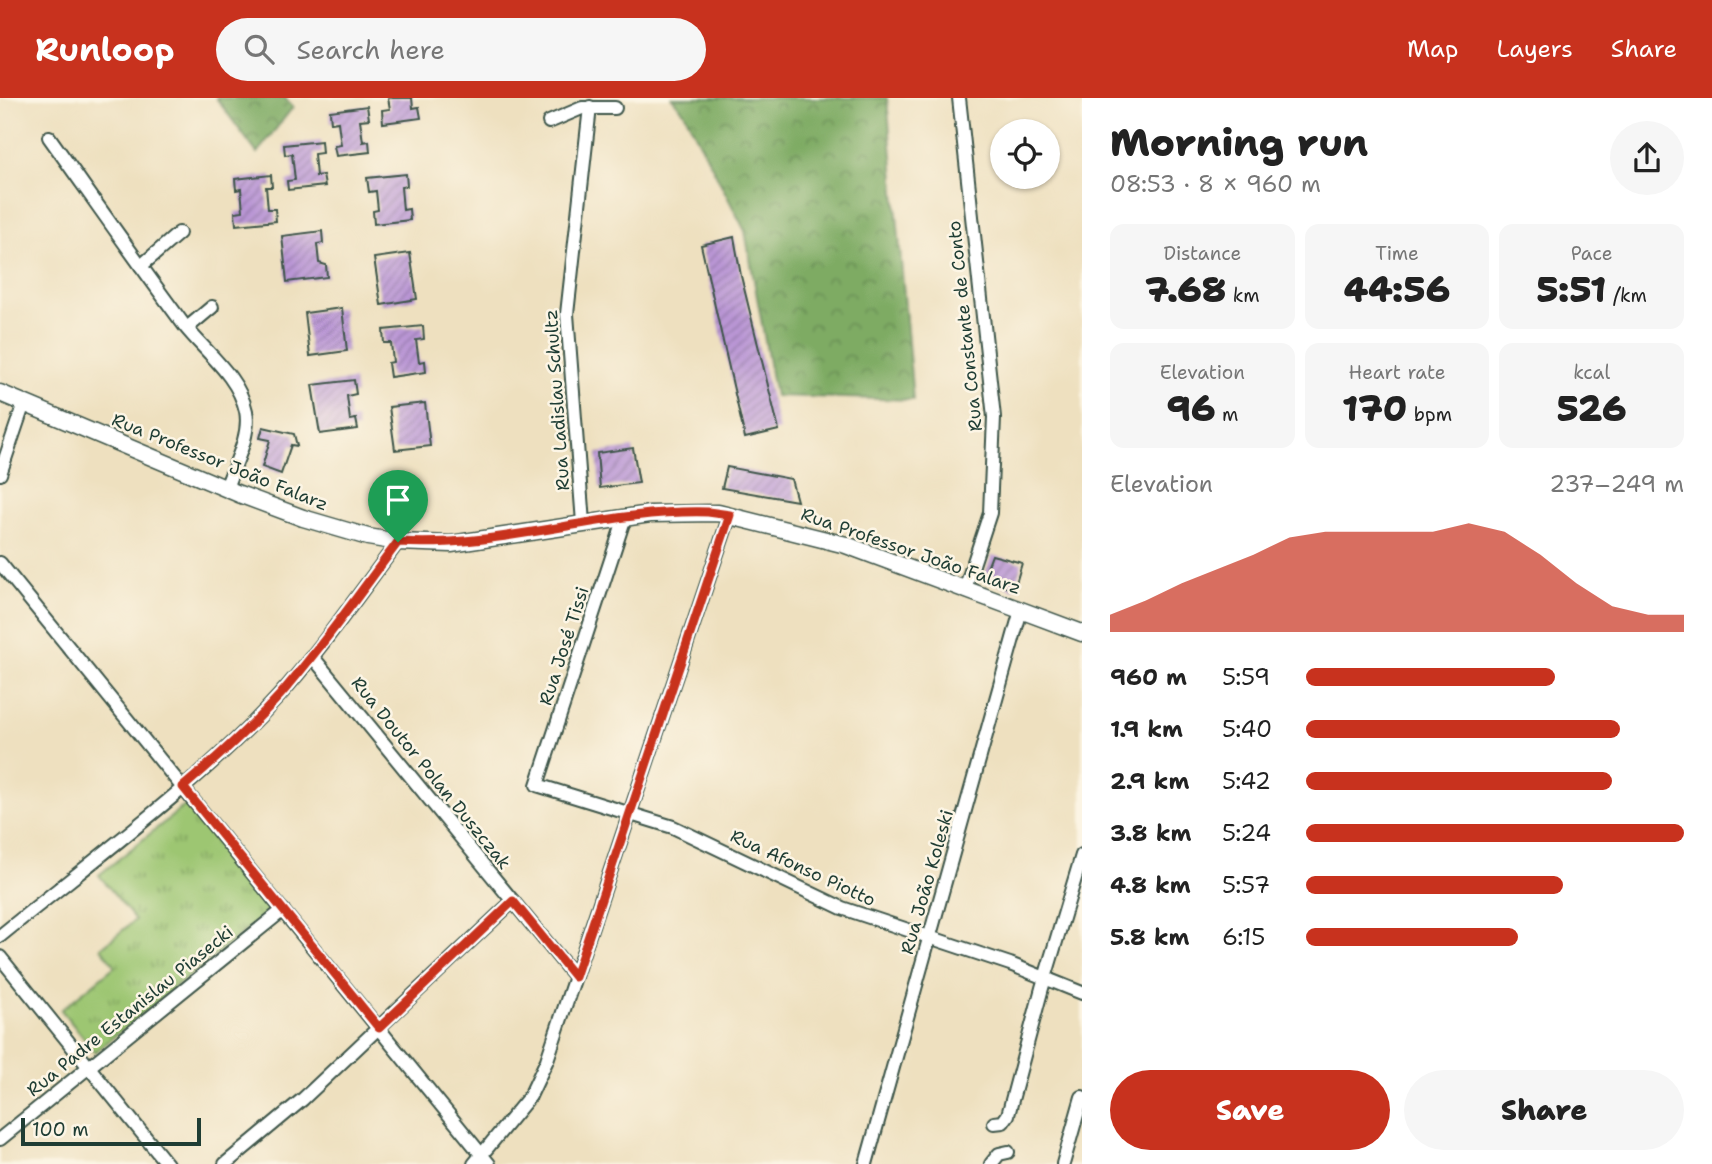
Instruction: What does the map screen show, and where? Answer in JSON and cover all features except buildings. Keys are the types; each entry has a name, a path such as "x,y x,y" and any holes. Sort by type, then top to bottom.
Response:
{"main road":[{"name":"Rua Professor João Falarz","path":"0,393 226,488 303,518 368,537 433,544 472,542 625,517 691,512 730,515 824,538 1082,633"}],"street":[{"name":"Rua Constante de Conto","path":"959,98 994,417 990,513 965,589"},
{"path":"549,122 571,111 590,107 615,108"},
{"name":"Rua Ladislau Schultz","path":"583,523 566,314 590,107"},
{"path":"49,137 141,266 187,328 221,366 241,396 246,413 246,430 226,488"},
{"path":"141,266 179,233"},
{"path":"187,328 212,307"},
{"path":"0,474 24,403"},
{"path":"0,563 379,1028 482,1161 535,1087 547,1060 730,515"},
{"name":"Rua José Tissi","path":"537,785 625,517"},
{"path":"0,936 183,787 257,719 312,656 398,542"},
{"name":"Rua João Koleski","path":"866,1164 1021,610"},
{"name":"Rua Doutor Polan Duszczak","path":"312,656 575,977"},
{"name":"Rua Afonso Piotto","path":"537,785 692,835 842,908 1045,977 1082,993"},
{"path":"994,1122 1003,1122 1008,1115 1045,977 1082,855"},
{"path":"225,1164 303,1099 513,901"},
{"name":"Rua Padre Estanislau Piasecki","path":"0,1139 283,910"},
{"path":"0,957 167,1164"},
{"path":"1063,1164 1082,1097"},
{"path":"991,1164 999,1154 1008,1152"}],"green space":[{"path":"216,98 285,98 293,107 257,153"},
{"path":"672,98 887,98 913,400 775,396 745,231 684,112"},
{"path":"187,804 272,909 95,1052 61,1010 115,966 101,948 135,920 99,875"}],"route":[{"path":"708,512 730,515 575,977 513,901 379,1028 183,787 277,698 398,542 472,542 665,513 708,512"}]}
